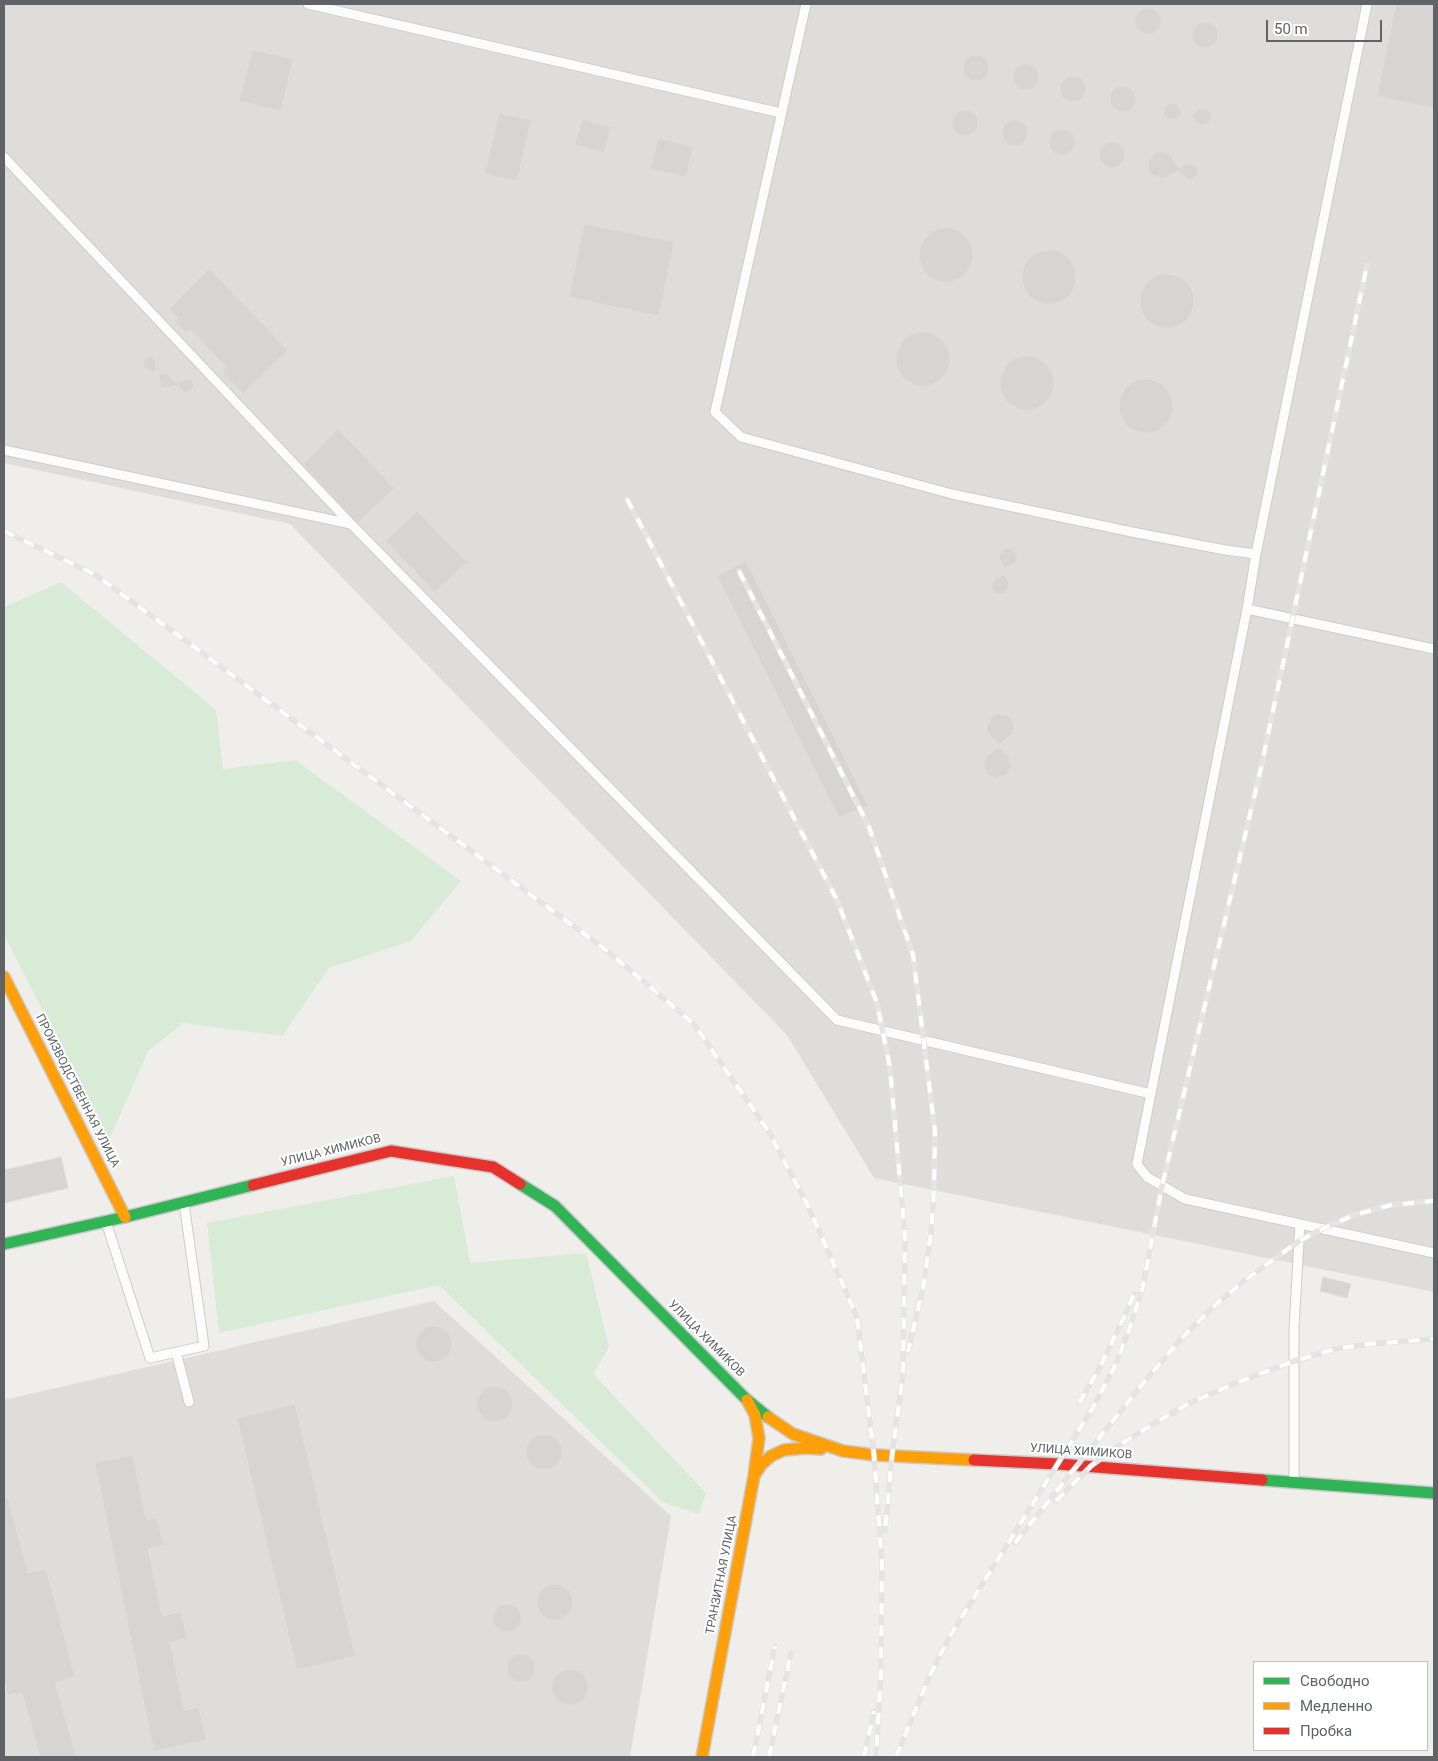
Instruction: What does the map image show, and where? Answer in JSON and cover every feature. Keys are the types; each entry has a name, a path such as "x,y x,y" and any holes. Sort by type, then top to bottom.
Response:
{"street":[{"name":"ПРОИЗВОДСТВЕННАЯ УЛИЦА","path":"4,977 125,1217"},
{"name":"УЛИЦА ХИМИКОВ","path":"4,1244 106,1222 391,1151 493,1167 555,1206 746,1399 777,1424 793,1434 843,1451 892,1456 1058,1464 1434,1493"},
{"name":"ТРАНЗИТНАЯ УЛИЦА","path":"702,1757 754,1476 759,1438 755,1415 746,1399"},
{"path":"754,1476 766,1460 784,1450 805,1448 843,1451"}],"lane":[{"path":"308,4 782,114"},
{"path":"806,4 715,412 741,437 952,494 1132,532 1256,554"},
{"path":"1367,4 1256,554 1247,609 1137,1164 1147,1178 1184,1199 1434,1253"},
{"path":"4,157 351,524 837,1020 1151,1094"},
{"path":"4,450 351,524"},
{"path":"1247,609 1434,649"},
{"path":"106,1222 150,1358 204,1346 184,1202"},
{"path":"1294,1482 1294,1328 1300,1224"},
{"path":"176,1352 189,1402"}],"shaded area":[{"path":"4,4 1434,4 1434,1292 874,1178 787,1035 290,524 4,463"},
{"path":"434,1301 671,1516 630,1757 4,1757 4,1400"}],"green space":[{"path":"61,582 216,710 223,769 295,760 461,881 411,941 329,968 282,1036 183,1023 148,1051 109,1140 4,935 4,607"},
{"path":"454,1176 470,1263 586,1253 609,1347 593,1374 706,1493 699,1514 664,1503 439,1285 219,1333 207,1223"}],"building":[{"path":"1396,4 1434,4 1434,108 1377,96"},
{"path":"1148,8 1157,12 1161,21 1157,30 1148,34 1139,30 1135,21 1139,12"},
{"path":"1205,22 1214,26 1218,35 1214,44 1205,48 1196,44 1192,35 1196,26"},
{"path":"252,50 293,59 281,111 239,101"},
{"path":"976,55 985,59 989,68 985,77 976,81 967,77 963,68 967,59"},
{"path":"1026,64 1035,68 1039,77 1035,86 1026,90 1017,86 1013,77 1017,68"},
{"path":"1073,76 1082,80 1086,89 1082,98 1073,102 1064,98 1060,89 1064,80"},
{"path":"1123,86 1132,90 1136,99 1132,108 1123,112 1114,108 1110,99 1114,90"},
{"path":"1174,103 1182,113 1175,119 1170,120 1164,116 1163,109 1168,104"},
{"path":"1203,108 1210,112 1211,118 1208,123 1201,125 1196,122 1192,115 1198,109"},
{"path":"965,110 974,114 978,123 974,132 965,136 956,132 952,123 956,114"},
{"path":"499,113 531,120 517,181 485,174"},
{"path":"582,119 611,127 604,153 575,145"},
{"path":"1015,120 1024,124 1028,133 1024,142 1015,146 1006,142 1002,133 1006,124"},
{"path":"1062,129 1071,133 1075,142 1071,151 1062,155 1053,151 1049,142 1053,133"},
{"path":"658,138 693,147 686,177 651,169"},
{"path":"1112,142 1121,146 1125,155 1121,164 1112,168 1103,164 1099,155 1103,146"},
{"path":"1162,151 1170,155 1179,169 1188,163 1195,165 1199,171 1197,176 1190,180 1177,171 1164,178 1152,175 1148,169 1148,161 1154,154"},
{"path":"584,224 674,242 659,316 569,297"},
{"path":"941,228 951,228 961,232 969,240 973,255 969,270 961,278 951,282 941,282 931,278 923,270 919,260 919,250 923,240 931,232"},
{"path":"1044,250 1054,250 1064,254 1072,262 1076,277 1072,292 1064,300 1054,304 1044,304 1034,300 1026,292 1022,282 1022,272 1026,262 1034,254"},
{"path":"209,269 288,350 243,394 222,372 227,367 190,329 186,333 175,322 178,318 169,309"},
{"path":"1162,274 1172,274 1182,278 1190,286 1194,301 1190,316 1182,324 1172,328 1162,328 1152,324 1144,316 1140,306 1140,296 1144,286 1152,278"},
{"path":"918,332 928,332 938,336 946,344 950,359 946,374 938,382 928,386 918,386 908,382 900,374 896,364 896,354 900,344 908,336"},
{"path":"1022,356 1032,356 1042,360 1050,368 1054,383 1050,398 1042,406 1032,410 1022,410 1012,406 1004,398 1000,388 1000,378 1004,368 1012,360"},
{"path":"151,357 156,361 156,372 148,370 143,365 146,358"},
{"path":"159,373 168,375 177,383 188,379 191,380 194,386 192,390 184,393 178,385 166,388 161,387"},
{"path":"1141,379 1151,379 1161,383 1169,391 1173,406 1169,421 1161,429 1151,433 1141,433 1131,429 1123,421 1119,411 1119,401 1123,391 1131,383"},
{"path":"338,429 394,488 358,523 303,464"},
{"path":"417,511 467,562 435,592 386,541"},
{"path":"1009,548 1016,553 1017,559 1013,564 1004,568 999,555 1004,549"},
{"path":"746,561 868,806 839,817 717,576"},
{"path":"1004,575 1009,583 1008,589 1004,593 997,594 992,589 992,582"},
{"path":"998,713 1009,716 1014,726 1012,734 1000,744 990,736 987,728 991,717"},
{"path":"999,747 1009,758 1011,766 1006,775 997,778 987,774 984,769 984,763 986,757"},
{"path":"61,1157 68,1188 4,1203 4,1170"},
{"path":"1323,1277 1351,1284 1347,1298 1320,1291"},
{"path":"434,1326 441,1327 447,1331 451,1337 451,1351 447,1357 441,1361 434,1362 427,1361 421,1357 417,1351 416,1344 417,1337 421,1331 427,1327"},
{"path":"495,1386 502,1387 508,1391 512,1397 512,1411 508,1417 502,1421 495,1422 488,1421 482,1417 478,1411 477,1404 478,1397 482,1391 488,1387"},
{"path":"295,1404 355,1656 297,1670 237,1418"},
{"path":"544,1434 551,1435 557,1439 561,1445 561,1459 557,1465 551,1469 544,1470 537,1469 531,1465 527,1459 526,1452 527,1445 531,1439 537,1435"},
{"path":"133,1455 146,1520 157,1518 163,1545 148,1549 162,1616 181,1612 187,1639 170,1642 184,1711 199,1707 206,1740 154,1751 95,1463"},
{"path":"4,1498 8,1498 28,1573 46,1569 75,1677 55,1682 76,1757 40,1757 22,1692 8,1695 4,1678"},
{"path":"555,1584 562,1585 568,1589 572,1595 572,1609 568,1615 562,1619 555,1620 548,1619 542,1615 538,1609 537,1602 538,1595 542,1589 548,1585"},
{"path":"507,1604 517,1608 521,1618 517,1628 507,1632 497,1628 493,1618 497,1608"},
{"path":"521,1654 531,1658 535,1668 531,1678 521,1682 511,1678 507,1668 511,1658"},
{"path":"570,1669 577,1670 583,1674 587,1680 587,1694 583,1700 577,1704 570,1705 563,1704 557,1700 553,1694 552,1687 553,1680 557,1674 563,1670"}],"railway":[{"path":"896,1757 930,1675 950,1636 1092,1409 1115,1366 1131,1325 1143,1286 1162,1186 1261,768 1367,265"},
{"path":"627,499 837,900 877,1003 890,1068 905,1237 903,1374 892,1456 885,1531"},
{"path":"4,531 96,575 606,950 693,1023 769,1132 808,1206 857,1317 874,1455 882,1563 881,1674 876,1757"},
{"path":"739,571 869,827 913,955 935,1132 931,1233 923,1288 908,1352"},
{"path":"1015,1543 1140,1387 1181,1339 1215,1305 1244,1281 1299,1241 1354,1215 1391,1205 1434,1201"},
{"path":"1079,1403 1099,1369 1134,1294"},
{"path":"1056,1501 1091,1466 1118,1446 1186,1405 1231,1385 1294,1361 1335,1349 1434,1339"},
{"path":"753,1757 775,1646"},
{"path":"769,1757 791,1653"},
{"path":"864,1757 874,1711"}],"traffic: fast":[{"path":"520,1184 555,1206 746,1399 768,1417"},
{"path":"4,1244 125,1217 253,1185"},
{"path":"1262,1480 1434,1493"}],"traffic: slow":[{"path":"4,977 125,1217"},
{"path":"702,1757 754,1476 759,1438 755,1415 747,1400"},
{"path":"768,1417 793,1434 843,1451 874,1455 974,1460"},
{"path":"754,1476 761,1465 771,1456 784,1450 821,1449"}],"traffic: jam":[{"path":"253,1185 391,1151 493,1167 520,1184"},
{"path":"974,1460 1058,1464 1262,1480"}]}
